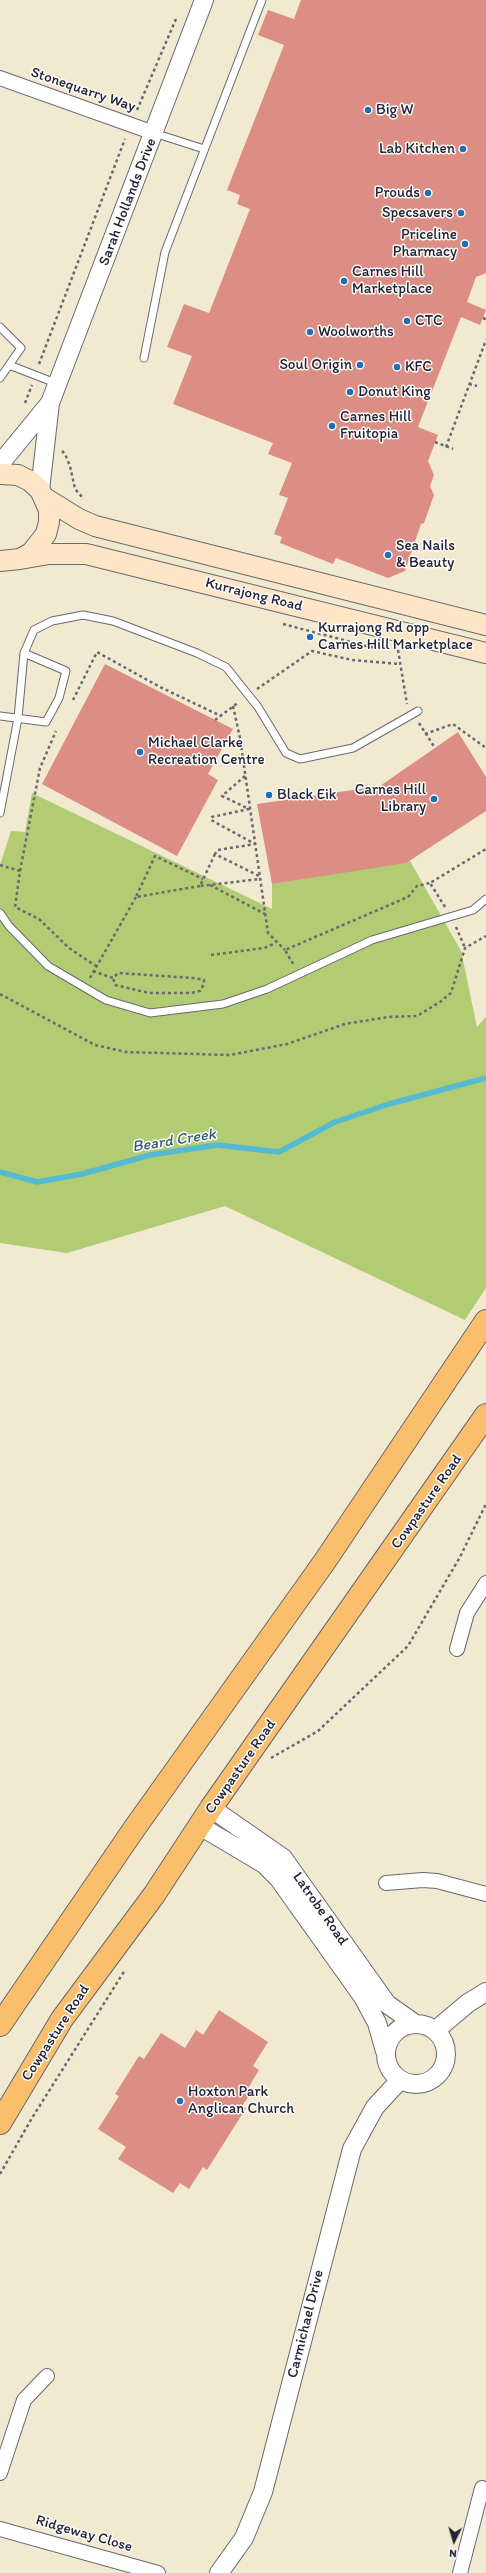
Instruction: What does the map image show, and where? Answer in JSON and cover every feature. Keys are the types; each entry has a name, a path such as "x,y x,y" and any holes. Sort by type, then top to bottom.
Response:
{"main road":[{"name":"Kurrajong Road","path":"0,474 18,475 30,480 42,494 79,519 95,526 486,625"},
{"path":"20,559 31,553 46,534 49,522 42,494"},
{"name":"Kurrajong Road","path":"0,562 49,554 86,554 486,653"},
{"path":"0,2025 134,1829 325,1561 486,1321"},
{"name":"Cowpasture Road","path":"0,2123 62,2019 154,1895 206,1817 486,1415"}],"street":[{"name":"Sarah Hollands Drive","path":"0,464 50,403 204,0"},
{"name":"Stonequarry Way","path":"0,78 154,133"},
{"name":"Sarah Hollands Drive","path":"42,494 50,403"},
{"path":"457,1649 467,1613 486,1583"},
{"name":"Latrobe Road","path":"206,1817 283,1858 387,2004 414,2023"},
{"name":"Latrobe Road","path":"206,1817 264,1864 279,1880 362,1998 377,2022 385,2051"},
{"path":"386,1883 430,1880 486,1894"},
{"path":"436,2030 468,2003 486,1992"},
{"path":"414,2023 429,2026 436,2030 445,2045 447,2054 441,2071 435,2078 422,2083 409,2083 400,2080 389,2068 385,2051 392,2035 398,2029 414,2023"},
{"name":"Carmichael Drive","path":"219,2573 244,2538 263,2492 352,2149 375,2107 400,2080"},
{"path":"0,2473 24,2400 47,2376"},
{"path":"460,2573 482,2488"},
{"name":"Ridgeway Close","path":"0,2528 158,2573"}],"lane":[{"path":"144,358 165,252 262,0"},
{"path":"154,133 204,150"},
{"path":"0,327 21,348 0,378"},
{"path":"9,364 58,384"},
{"path":"0,813 18,718 24,654 34,630 52,621 84,615 113,621 197,652 226,667 248,695 286,753 300,759 353,748 418,710"},
{"path":"0,716 46,722 59,698 66,671 24,654"},
{"path":"0,913 9,926 48,966 106,1000 150,1013 223,1004 267,989 372,940 474,910 486,899"}],"path":[{"path":"22,410 64,296 131,125 178,14"},
{"path":"446,447 486,340"},
{"path":"469,384 477,386"},
{"path":"435,442 453,449"},
{"path":"59,449 65,454 75,489 89,501"},
{"path":"398,648 403,687"},
{"path":"215,720 248,695 312,651 352,660 400,664"},
{"path":"72,701 97,652 154,683 222,716"},
{"path":"233,706 268,933 276,943 285,950 299,973"},
{"path":"425,734 453,724 486,748"},
{"path":"57,729 40,768 20,871 15,907 39,919 69,948 96,966"},
{"path":"245,776 222,796 250,809"},
{"path":"250,809 212,817 211,820 255,844"},
{"path":"200,886 218,850 255,844"},
{"path":"285,950 408,897 417,886 430,883 486,849"},
{"path":"215,854 260,878"},
{"path":"84,988 136,897 155,856 204,879"},
{"path":"0,865 20,871"},
{"path":"136,897 260,878"},
{"path":"430,883 451,917 466,948"},
{"path":"210,885 266,915"},
{"path":"0,994 95,1045 126,1052 230,1055 288,1044 345,1024 388,1017 417,1016 440,1002 451,992 466,948 486,936"},
{"path":"211,955 264,948 276,943"},
{"path":"290,968 294,965"},
{"path":"93,971 113,978"},
{"path":"118,973 193,978 204,980 204,984 200,991 192,993 149,993 115,985 113,978 118,973"}],"green space":[{"path":"32,793 272,909 272,884 410,861 461,951 477,1027 486,1017 486,1288 465,1320 225,1206 67,1253 0,1243 0,865 11,831 25,832"}],"building":[{"name":"Carnes Hill Marketplace","path":"301,0 486,0 486,273 476,277 467,302 486,310 480,325 461,317 418,427 438,435 428,461 434,475 430,486 434,495 424,523 421,524 405,571 388,578 336,558 333,564 280,543 282,537 274,534 288,498 279,495 292,463 268,454 273,443 173,404 192,356 167,347 184,304 209,313 250,209 237,204 240,195 227,190 284,45 258,35 268,10 294,19"},
{"name":"Michael Clarke Recreation Centre","path":"105,664 233,729 208,774 218,780 177,856 42,784"},
{"path":"458,732 486,777 486,811 406,863 272,884 257,804 380,786"},
{"name":"Hoxton Park Anglican Church","path":"219,2010 268,2042 253,2066 259,2070 247,2090 251,2093 242,2106 246,2108 207,2170 203,2167 189,2189 180,2183 173,2193 118,2159 126,2147 98,2129 119,2096 115,2094 139,2056 144,2059 161,2033 185,2048 196,2030 203,2035"}],"waterway":[{"name":"Beard Creek","path":"0,1172 37,1182 82,1174 150,1155 217,1145 279,1152 335,1122 389,1104 486,1078"}],"place":[{"name":"Big W","path":"368,110"},
{"name":"Lab Kitchen","path":"463,149"},
{"name":"Prouds","path":"428,193"},
{"name":"Specsavers","path":"461,213"},
{"name":"Priceline Pharmacy","path":"465,244"},
{"name":"Carnes Hill Marketplace","path":"344,281"},
{"name":"CTC","path":"407,321"},
{"name":"Woolworths","path":"310,332"},
{"name":"Soul Origin","path":"360,365"},
{"name":"KFC","path":"397,367"},
{"name":"Donut King","path":"350,392"},
{"name":"Carnes Hill Fruitopia","path":"332,426"},
{"name":"Sea Nails & Beauty","path":"388,555"},
{"name":"Kurrajong Rd opp Carnes Hill Marketplace","path":"310,637"},
{"name":"Michael Clarke Recreation Centre","path":"140,752"},
{"name":"Black Eik","path":"269,795"},
{"name":"Carnes Hill Library","path":"434,799"},
{"name":"Hoxton Park Anglican Church","path":"180,2101"}]}
